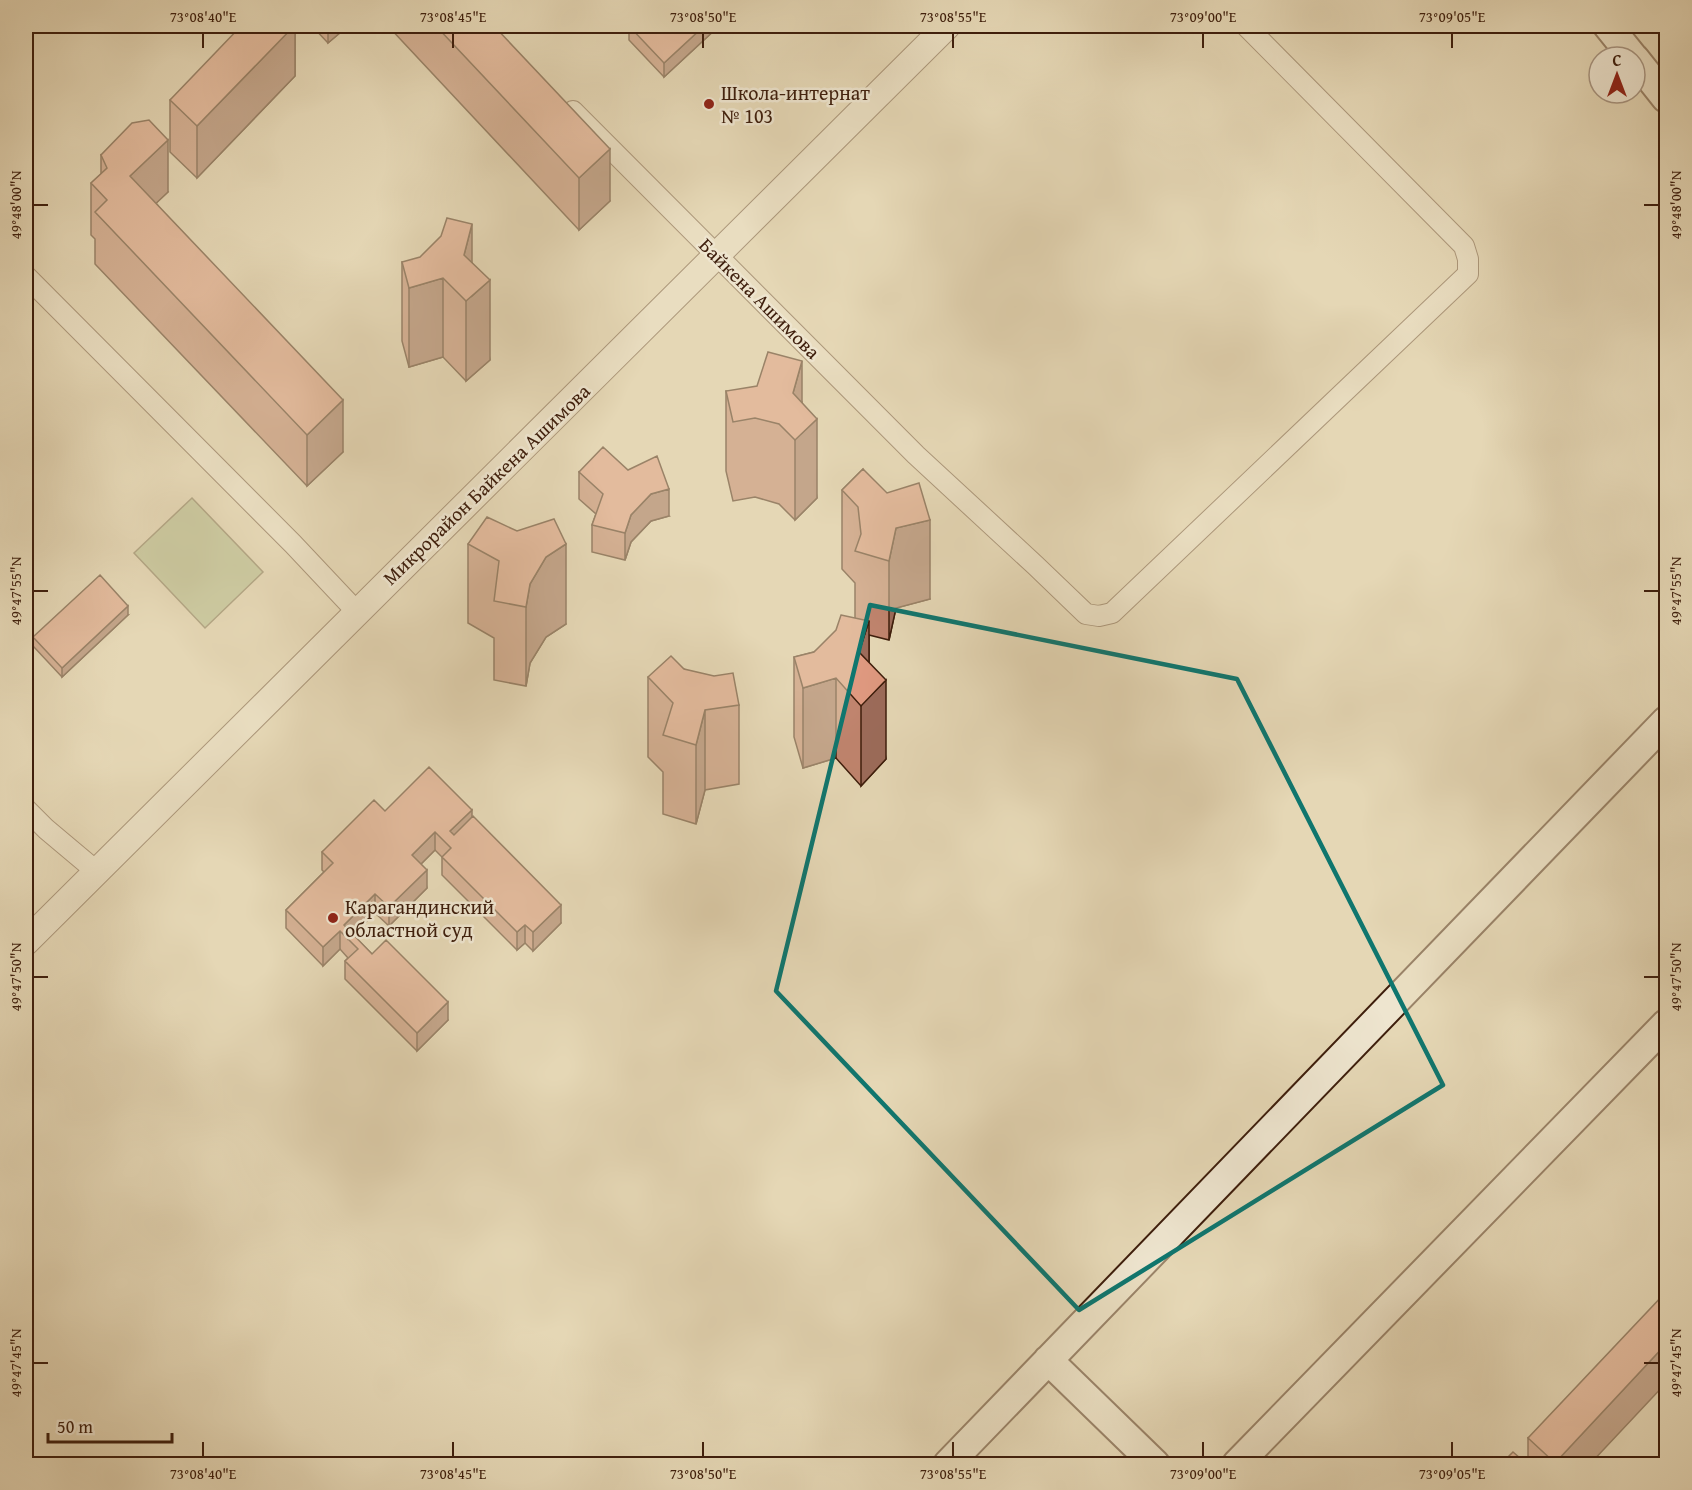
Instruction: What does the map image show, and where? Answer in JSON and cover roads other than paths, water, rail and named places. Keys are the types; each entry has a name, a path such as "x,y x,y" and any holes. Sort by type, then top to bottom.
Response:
{"main road":[{"path":"1608,26 1623,45"},
{"path":"1647,74 1666,98"},
{"path":"948,1464 1666,721"},
{"path":"1237,1464 1666,1024"},
{"path":"1048,1360 1155,1464"}],"street":[{"name":"Микрорайон Байкена Ашимова","path":"26,942 946,26"},
{"name":"Байкена Ашимова","path":"561,99 916,455 1086,614 1099,616 1112,613 1468,274 1468,259 1464,246 1245,26"},
{"path":"26,276 357,612"},
{"path":"26,809 96,871"}],"place":[{"name":"Школа-интернат № 103","path":"709,104"},
{"name":"Карагандинский областной суд","path":"333,918"}]}
